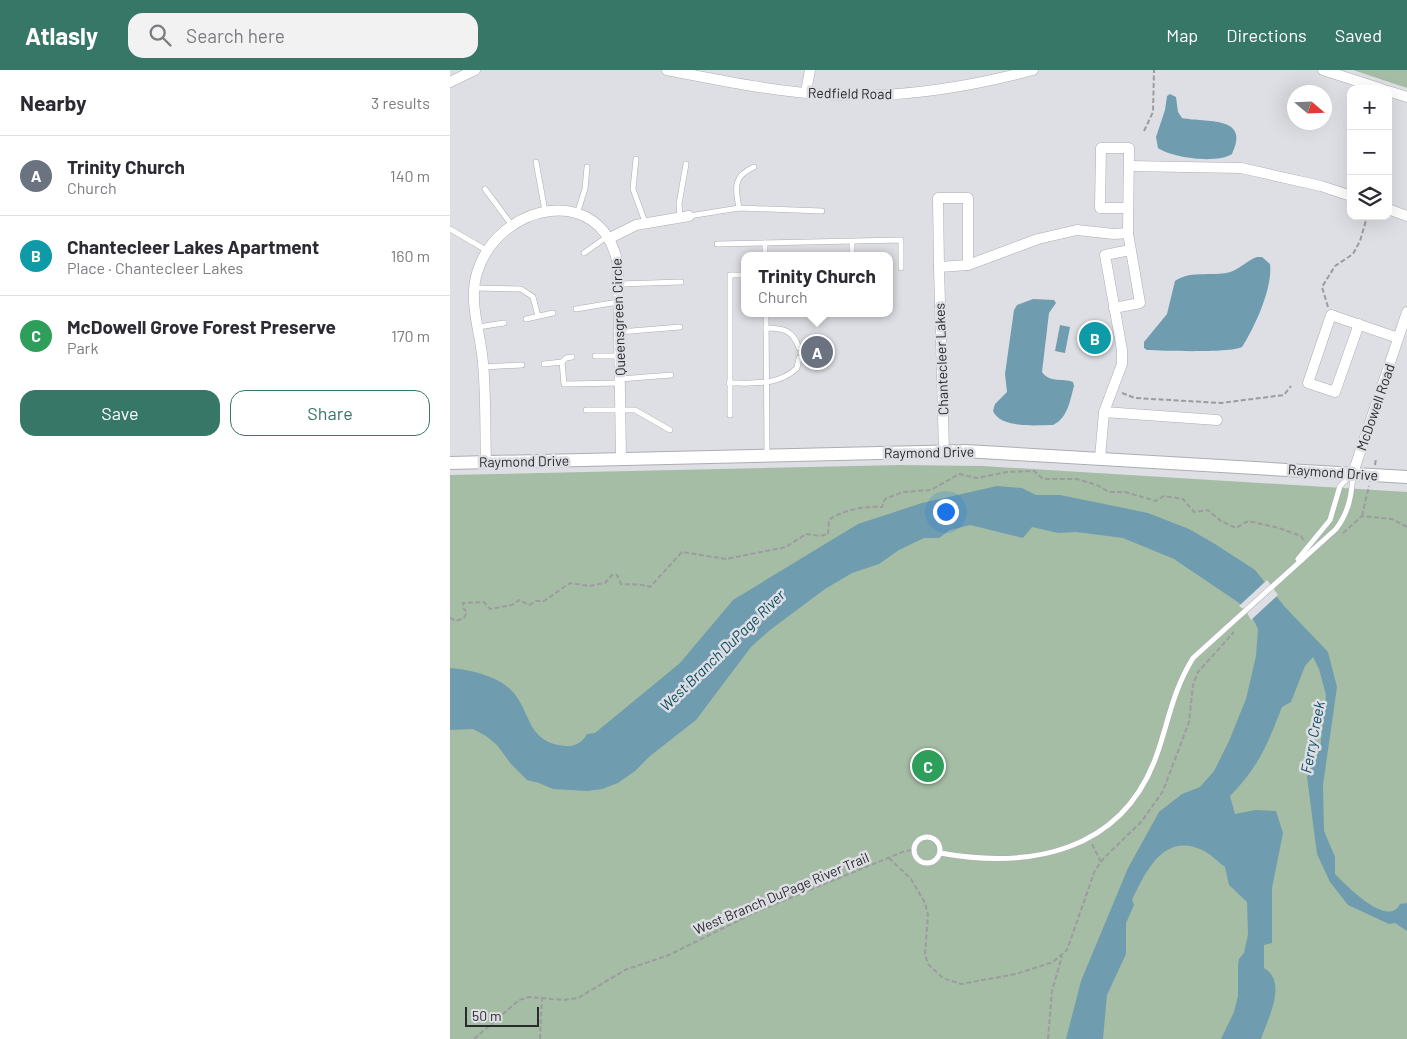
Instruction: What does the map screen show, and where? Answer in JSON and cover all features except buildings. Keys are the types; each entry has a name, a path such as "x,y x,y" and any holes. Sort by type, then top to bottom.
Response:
{"street":[{"path":"450,82 475,70"},
{"name":"Redfield Road","path":"668,70 774,89 865,96 928,92 966,86 1033,70"},
{"path":"806,92 810,70"},
{"path":"1323,70 1370,85"},
{"path":"1392,92 1407,97"},
{"path":"1114,308 1140,303 1128,232 1129,148 1101,148 1100,208 1128,208"},
{"path":"1129,166 1241,168 1321,186 1347,195"},
{"name":"Chantecleer Lakes","path":"944,451 938,198 968,198 968,265"},
{"path":"1392,210 1407,216"},
{"path":"486,462 483,368 474,288 476,273 486,250 496,237 511,224 527,216 545,211 564,211 577,214 595,222 609,237 645,222 685,216"},
{"path":"939,267 968,265 1038,239 1077,230 1128,232"},
{"name":"Queensgreen Circle","path":"609,237 616,252 619,284 618,332 621,459"},
{"path":"1100,458 1104,412 1122,364 1122,350 1105,255 1130,250"},
{"name":"McDowell Road","path":"1352,473 1407,312"},
{"path":"1359,324 1335,392 1308,383 1331,315 1359,324 1398,338"},
{"path":"1104,412 1217,420"},
{"name":"Raymond Drive","path":"450,463 944,451 1100,458 1407,477"}],"lane":[{"path":"636,159 633,189 645,222"},
{"path":"536,162 545,211"},
{"path":"686,164 679,204 685,216 739,208 822,211"},
{"path":"577,214 585,189 587,167"},
{"path":"739,208 735,187 743,172 754,167"},
{"path":"485,189 511,224"},
{"path":"450,229 486,250"},
{"path":"584,253 609,237"},
{"path":"717,244 901,240 901,268"},
{"path":"852,242 852,252"},
{"path":"766,243 766,252"},
{"path":"730,414 730,275 741,275"},
{"path":"619,284 681,282"},
{"path":"474,288 520,288 533,297 538,316"},
{"path":"576,309 618,302"},
{"path":"526,319 553,313"},
{"path":"766,317 767,455"},
{"path":"478,327 504,323"},
{"path":"618,332 680,328"},
{"path":"766,328 784,328 792,334 798,348"},
{"path":"594,356 619,356"},
{"path":"544,364 562,362 566,358 572,357"},
{"path":"729,383 766,383 780,380 797,368 799,358"},
{"path":"562,362 564,384 620,381 671,375"},
{"path":"483,368 522,365"},
{"path":"586,410 635,410 670,430"},
{"path":"1284,574 1330,520 1340,486 1352,473"},
{"path":"940,853 985,860 1034,857 1067,847 1111,823 1136,796 1156,758 1172,700 1183,674 1193,658 1284,574 1328,537 1343,520 1352,492 1352,473"},
{"path":"933,838 939,844 940,853 934,860 925,862 917,858 914,850 919,839 933,838"}],"path":[{"path":"1144,131 1153,112 1154,70"},
{"path":"1331,315 1322,287 1335,266 1353,254 1360,241 1366,220"},
{"path":"1120,392 1135,398 1221,404 1284,395 1291,386"},
{"path":"450,618 456,621 464,618 467,612 463,608 463,603 484,602 490,609 512,605 519,600 528,605 536,601 544,601 570,583 588,586 605,584 612,575 617,575 620,584 630,585 638,583 650,587 682,552 726,559 786,548 806,534 820,536 828,534 829,520 836,515 872,506 882,507 885,499 903,492 931,490 959,474 977,478 1007,472 1034,470 1043,479 1077,479 1097,485 1109,492 1126,492 1156,501 1164,496 1183,498 1194,512 1208,510 1221,521 1236,528 1248,521 1279,528 1301,536 1307,548"},
{"path":"1369,487 1362,516 1392,519 1407,527"},
{"path":"1088,837 1101,862"},
{"path":"889,858 914,850"},
{"name":"West Branch DuPage River Trail","path":"474,1039 519,1000 542,997 564,1000 578,998 625,970 669,955 756,912 889,858 911,879 925,903 928,915 925,954 928,964 943,978 961,984 1016,974 1053,962 1062,956 1052,991 1048,1039"},
{"path":"540,1039 542,997"}],"green space":[{"path":"1353,70 1407,70 1407,88"},
{"path":"901,465 983,466 1407,492 1407,1039 450,1039 450,475"}],"water":[{"path":"1170,94 1176,97 1178,112 1182,118 1213,121 1231,127 1236,133 1232,154 1216,159 1206,159 1174,155 1158,148 1156,137 1165,110 1167,96"},
{"path":"1257,257 1262,257 1270,264 1269,284 1262,307 1242,347 1197,351 1147,350 1144,348 1144,342 1167,314 1175,281 1189,275 1219,274 1233,271"},
{"path":"1033,299 1054,300 1056,303 1049,313 1042,372 1052,379 1073,382 1074,386 1070,403 1065,413 1053,425 1020,425 1011,423 997,417 993,411 995,404 1007,392 1005,374 1014,310 1017,305"},
{"path":"1060,325 1070,327 1065,353 1055,351"},
{"name":"West Branch DuPage River","path":"997,486 1022,488 1036,495 1060,495 1148,513 1189,529 1255,570 1285,607 1328,652 1337,687 1323,785 1324,831 1335,857 1335,874 1357,895 1377,908 1386,911 1394,910 1400,904 1407,903 1407,931 1395,923 1389,924 1348,905 1330,882 1317,854 1307,777 1320,749 1326,695 1319,669 1313,657 1305,666 1291,702 1282,707 1262,754 1249,774 1230,796 1235,814 1255,810 1276,811 1283,833 1272,888 1272,943 1264,945 1264,968 1271,974 1275,982 1274,1001 1261,1039 1221,1039 1234,1012 1238,996 1238,965 1239,959 1244,953 1248,934 1247,902 1229,885 1225,867 1204,851 1190,846 1178,846 1168,850 1151,866 1132,900 1134,905 1126,923 1126,954 1107,995 1103,1039 1066,1039 1081,981 1128,868 1159,812 1182,794 1200,787 1214,771 1229,741 1246,699 1256,656 1258,629 1248,609 1174,559 1123,538 1076,532 1058,533 1032,527 1023,538 970,525 950,530 939,538 924,538 899,550 879,564 852,573 825,589 770,630 751,647 696,720 650,756 635,771 618,783 602,789 587,791 553,789 527,780 511,764 497,745 486,736 473,729 450,730 450,668 482,674 498,680 517,697 536,732 543,738 552,743 565,746 575,745 581,742 587,734 595,733 680,663 733,600 858,524 922,503"}],"pier":[{"path":"1267,580 1278,595 1251,620 1246,611 1239,606"}],"place":[{"name":"Chantecleer Lakes Apartment","path":"1095,338"},
{"name":"Trinity Church","path":"817,352"},
{"name":"McDowell Grove Forest Preserve","path":"928,766"}],"water label":[{"name":"Ferry Creek","path":"1312,737"}]}
